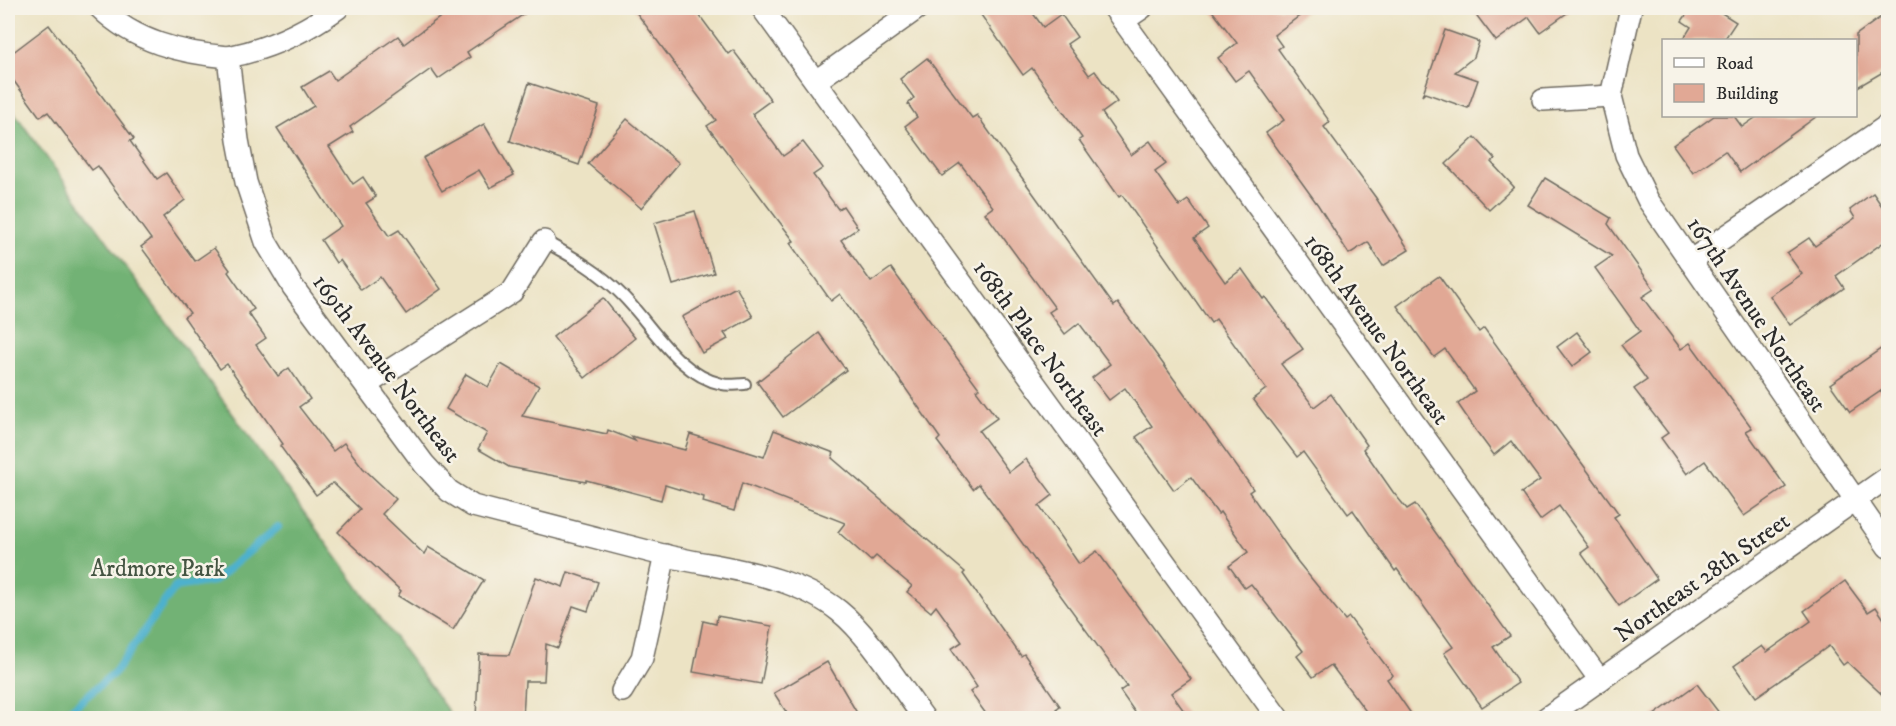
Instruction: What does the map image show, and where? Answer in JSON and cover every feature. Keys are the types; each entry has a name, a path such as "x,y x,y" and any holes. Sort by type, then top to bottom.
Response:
{"street":[{"path":"100,8 128,30 171,48 228,57 266,48 296,34 338,8"},
{"name":"168th Place Northeast","path":"762,8 1278,718"},
{"path":"816,81 918,8"},
{"path":"1118,14 1142,8"},
{"path":"1543,100 1611,96 1631,8"},
{"name":"168th Avenue Northeast","path":"1118,14 1600,680"},
{"name":"169th Avenue Northeast","path":"228,57 238,140 246,182 266,242 293,286 424,464 449,491 473,506 666,555 760,575 810,592 841,612 867,642 924,718"},
{"name":"167th Avenue Northeast","path":"1611,96 1626,155 1648,200 1888,547"},
{"path":"1690,261 1888,125"},
{"path":"366,385 512,292 544,241"},
{"name":"Northeast 28th Street","path":"1546,718 1888,477"},
{"path":"622,691 642,658 666,555"}],"lane":[{"path":"544,241 593,269 623,296 671,351 695,373 722,384 745,384"}],"green space":[{"name":"Ardmore Park","path":"8,104 453,718 8,718"}],"building":[{"path":"438,8 533,8 467,52 470,57 438,79 431,69 350,127 353,132 329,147 353,184 363,177 376,197 366,203 389,236 399,230 441,289 406,314 380,277 361,290 340,260 336,263 321,240 341,226 277,128 314,106 302,87 329,71 335,80 398,36 404,44 443,15"},
{"path":"633,8 694,8 728,54 733,50 771,100 752,114 783,156 803,142 823,168 813,175 838,209 843,206 858,228 841,240 871,282 891,268 979,388 976,390 997,418 979,431 1009,472 1026,459 1053,495 1039,506 1079,564 1097,551 1191,679 1171,693 1189,718 1139,718 1120,691 1127,686 979,484 973,489 937,441 940,438 840,294 831,301 790,243 794,241 707,126 716,120"},
{"path":"991,8 1029,8 1043,27 1061,14 1077,37 1067,44 1089,75 1095,71 1117,102 1102,113 1131,155 1150,141 1166,164 1155,172 1179,206 1188,200 1208,228 1194,238 1225,282 1242,269 1303,349 1281,364 1314,407 1331,394 1367,445 1363,449 1393,492 1407,509 1415,504 1510,636 1493,647 1518,683 1482,707 1444,653 1453,647 1397,569 1395,571 1353,510 1348,514 1303,452 1297,457 1253,399 1266,389 1216,319 1211,323 1122,195 1119,197 1079,140 1082,138 1032,68 1023,75 981,15"},
{"path":"1210,8 1310,8 1274,35 1282,46 1278,49 1330,122 1324,127 1376,198 1409,250 1383,266 1368,242 1349,254 1318,205 1266,133 1284,120 1249,71 1235,81 1218,58 1237,43"},
{"path":"1471,8 1574,8 1540,32 1529,17 1496,41"},
{"path":"1691,8 1714,8 1736,22 1725,39 1684,39 1691,27 1682,21"},
{"path":"1888,12 1888,69 1857,87 1857,39 1856,35"},
{"path":"49,25 134,139 130,141 157,179 166,173 185,200 163,217 195,261 214,248 230,270 228,272 254,309 248,313 266,338 256,345 278,376 289,368 310,399 299,407 333,451 344,443 363,468 396,499 382,514 424,554 428,547 484,580 453,630 398,596 401,591 338,532 360,509 333,483 316,495 280,446 283,444 227,364 220,369 184,317 190,313 141,247 151,239 98,166 92,170 48,112 40,117 8,73 8,56"},
{"path":"1445,30 1479,42 1474,57 1455,72 1478,80 1468,108 1425,93 1422,96"},
{"path":"927,58 972,118 977,115 1114,306 1118,303 1161,361 1253,489 1249,492 1298,562 1345,620 1349,617 1393,675 1387,679 1414,718 1371,718 1331,665 1313,677 1297,656 1303,651 1251,584 1245,588 1229,566 1248,552 1220,512 1218,514 1191,477 1174,490 1136,437 1152,426 1125,388 1109,400 1092,378 1110,364 1079,323 1065,334 1049,312 1055,308 985,213 993,207 960,163 942,176 905,126 917,117 908,104 914,98 900,79"},
{"path":"529,83 599,106 579,165 510,141"},
{"path":"1713,117 1735,117 1742,127 1757,117 1816,117 1740,172 1725,151 1693,173 1673,145"},
{"path":"627,119 679,163 641,208 588,164"},
{"path":"484,124 514,175 490,188 479,170 442,191 423,158"},
{"path":"1475,137 1495,159 1491,162 1514,187 1489,210 1446,164"},
{"path":"1545,178 1611,218 1608,224 1654,289 1642,297 1681,349 1690,343 1752,428 1746,431 1786,487 1744,516 1705,461 1687,474 1661,438 1668,433 1634,389 1647,380 1621,345 1640,331 1595,268 1612,256 1528,205"},
{"path":"1873,193 1888,215 1888,239 1836,276 1844,288 1790,325 1770,296 1802,274 1787,253 1809,238 1815,246 1855,218 1850,210"},
{"path":"695,211 714,273 673,285 654,223"},
{"path":"1439,276 1479,332 1484,328 1619,514 1614,517 1657,579 1619,606 1581,553 1589,547 1559,506 1540,520 1521,493 1540,480 1511,441 1494,455 1458,404 1475,391 1445,349 1434,357 1397,306"},
{"path":"736,287 753,317 724,333 728,339 702,353 682,317"},
{"path":"603,298 635,338 585,378 553,337"},
{"path":"1577,332 1592,352 1572,367 1557,347"},
{"path":"819,333 846,370 783,417 757,382"},
{"path":"1888,344 1888,386 1850,412 1830,384"},
{"path":"501,364 539,386 522,416 607,434 608,430 635,441 631,436 685,450 690,434 764,457 774,430 834,453 832,458 965,572 963,574 1021,656 1024,654 1060,706 1056,709 1063,718 989,718 970,692 977,687 951,649 962,642 936,606 931,612 907,592 912,586 876,556 871,561 838,532 845,523 742,483 734,511 703,502 704,497 665,485 661,500 586,480 586,482 509,467 478,449 487,433 446,409 466,374 488,387"},
{"path":"568,572 598,582 588,611 573,606 558,648 546,644 544,681 525,681 523,718 476,718 479,654 509,655 536,577 563,587"},
{"path":"1845,581 1868,612 1876,607 1888,625 1888,700 1847,662 1843,665 1829,646 1756,697 1734,666 1762,646 1767,652 1811,621 1804,611"},
{"path":"717,616 772,626 761,684 693,672 703,621 716,624"},
{"path":"827,662 860,718 790,718 774,693"},
{"path":"1697,684 1723,718 1650,718"}],"waterway":[{"path":"61,718 115,672 175,587 214,581 278,527"}]}
